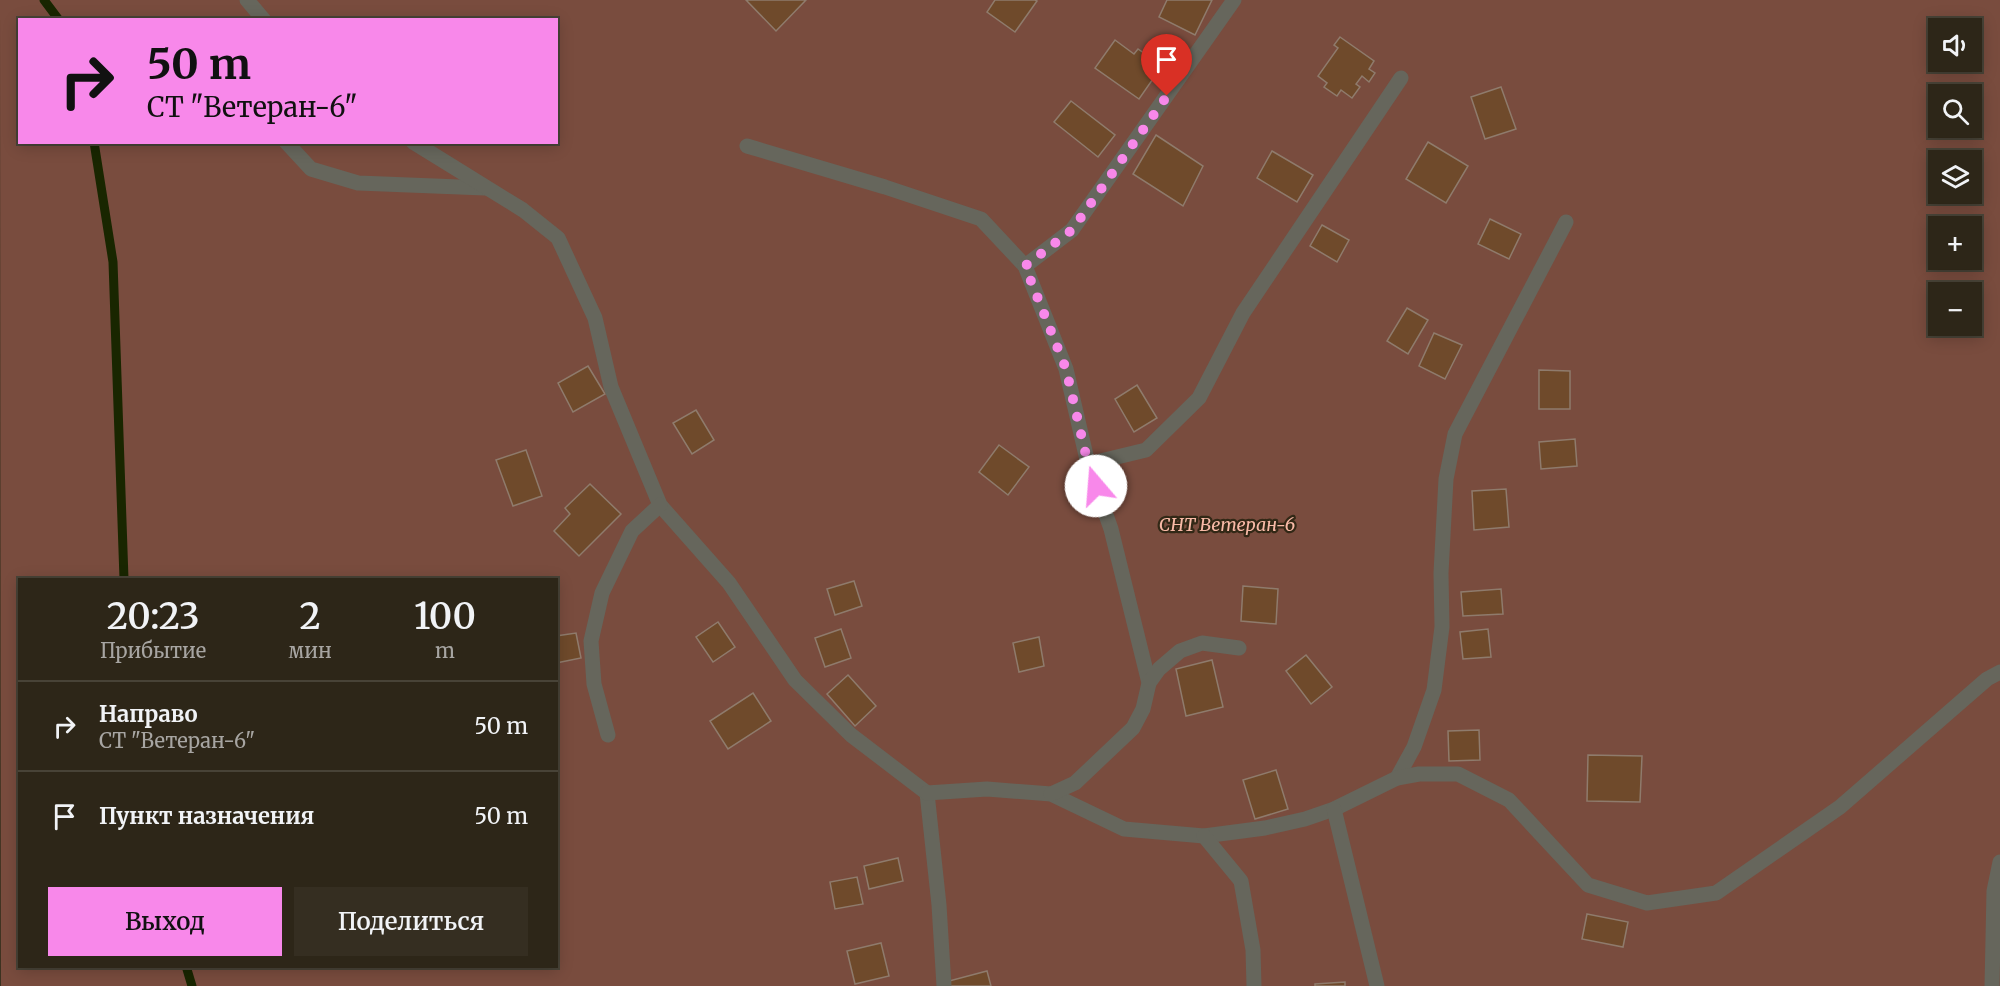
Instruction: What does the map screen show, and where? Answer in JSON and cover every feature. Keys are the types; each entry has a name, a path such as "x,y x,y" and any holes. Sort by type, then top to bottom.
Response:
{"lane":[{"path":"247,0 252,18"},
{"path":"247,0 262,18"},
{"path":"1025,266 1072,230 1234,0"},
{"path":"1088,464 1146,450 1199,398 1243,312 1401,78"},
{"path":"288,144 311,169 358,183 488,188"},
{"path":"416,144 523,210 558,238 595,318 611,387 660,505 729,583 795,680 851,735 927,793 987,789 1051,794 1124,829 1204,836 1265,828 1305,819 1334,809 1397,778 1419,774 1458,774 1509,800 1588,885 1647,903 1716,893 1840,807 1987,679 2000,672"},
{"path":"747,146 885,187 981,219 1025,266 1066,369 1088,464 1111,529 1149,683"},
{"path":"1397,778 1414,747 1434,690 1442,627 1441,573 1446,479 1455,434 1566,222"},
{"path":"608,735 594,684 591,641 602,593 632,531 660,505"},
{"path":"1051,794 1075,783 1133,729 1143,709 1149,683 1159,669 1180,651 1202,643 1239,648"},
{"path":"927,793 939,905 944,986"},
{"path":"1334,809 1377,986"},
{"path":"1204,836 1241,881 1253,950 1254,986"},
{"path":"1992,986 1994,891 2000,862"}],"green space":[{"name":"СНТ Ветеран-6","path":"0,0 2000,0 2000,986 1,986"}],"building":[{"path":"746,0 806,0 776,31"},
{"path":"995,0 1037,1 1015,32 987,12"},
{"path":"1167,0 1212,0 1195,35 1159,17"},
{"path":"1340,37 1374,61 1369,69 1375,73 1369,82 1362,76 1356,84 1360,87 1352,98 1341,90 1337,96 1324,87 1327,83 1318,76 1338,48 1334,45"},
{"path":"1115,40 1134,54 1138,49 1162,66 1139,99 1095,68"},
{"path":"1501,87 1516,129 1485,139 1471,97"},
{"path":"1071,101 1115,135 1098,157 1054,122"},
{"path":"1156,135 1203,166 1183,206 1133,174"},
{"path":"1428,142 1468,166 1446,203 1406,179"},
{"path":"1272,151 1313,175 1297,202 1257,178"},
{"path":"1490,219 1521,234 1509,259 1478,244"},
{"path":"1322,225 1349,240 1337,262 1310,246"},
{"path":"1407,308 1428,320 1408,354 1387,341"},
{"path":"1434,333 1462,345 1445,379 1419,366"},
{"path":"588,366 605,394 573,412 558,383"},
{"path":"1539,370 1570,371 1570,409 1539,409"},
{"path":"1137,385 1157,418 1134,432 1115,399"},
{"path":"696,410 714,440 692,454 673,423"},
{"path":"1575,439 1577,466 1541,469 1539,442"},
{"path":"999,445 1029,467 1008,495 979,472"},
{"path":"526,450 542,496 513,506 496,460"},
{"path":"590,484 621,514 579,556 554,531 570,514 565,508"},
{"path":"1506,489 1509,527 1474,530 1472,491"},
{"path":"854,581 862,606 835,615 827,589"},
{"path":"1243,586 1278,589 1276,624 1241,621"},
{"path":"1501,589 1503,614 1463,616 1461,592"},
{"path":"718,622 735,647 713,662 696,637"},
{"path":"841,629 851,658 825,667 815,638"},
{"path":"1488,629 1491,657 1463,659 1460,632"},
{"path":"576,633 581,658 558,663 558,636"},
{"path":"1039,637 1044,666 1019,672 1013,643"},
{"path":"1306,655 1332,687 1311,704 1286,671"},
{"path":"1212,660 1223,707 1186,716 1176,669"},
{"path":"848,675 876,706 855,726 827,694"},
{"path":"753,693 771,721 728,749 710,721"},
{"path":"1479,730 1480,760 1449,761 1448,731"},
{"path":"1588,755 1642,756 1640,802 1587,801"},
{"path":"1276,770 1288,809 1255,819 1243,780"},
{"path":"898,858 903,881 869,889 864,866"},
{"path":"857,877 863,904 835,909 830,882"},
{"path":"1587,914 1628,922 1623,947 1582,939"},
{"path":"881,943 889,976 855,984 847,951"},
{"path":"987,971 991,986 950,986 949,981"},
{"path":"1345,982 1345,986 1315,986 1315,984"}],"waterway":[{"path":"44,0 58,18"},
{"path":"94,144 113,262 124,578"},
{"path":"187,968 192,986"}],"route":[{"path":"1096,486 1088,464 1066,369 1025,266 1072,230 1167,96"}]}
